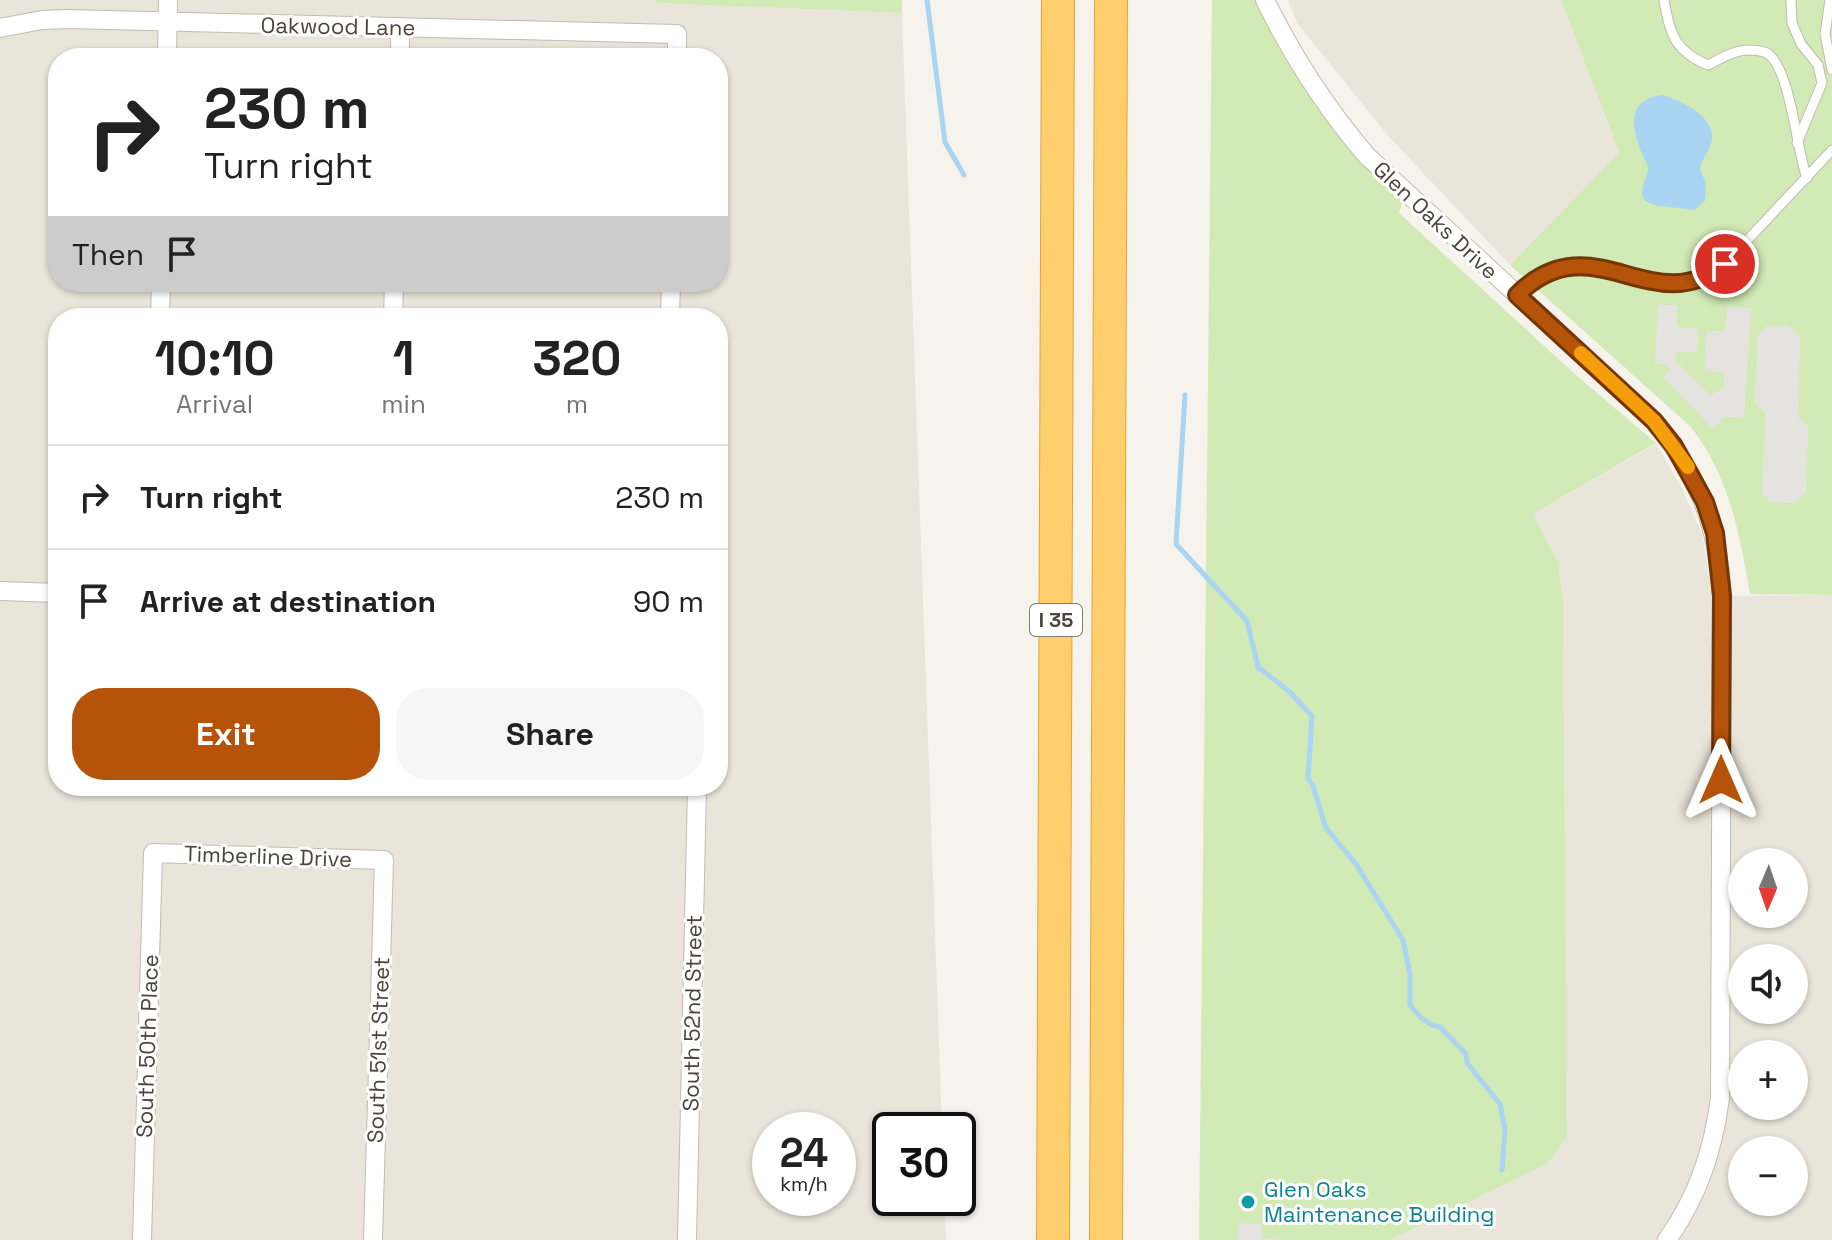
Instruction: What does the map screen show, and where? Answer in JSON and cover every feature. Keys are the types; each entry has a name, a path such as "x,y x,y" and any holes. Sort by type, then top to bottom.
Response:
{"highway":[{"name":"I 35","path":"1053,1240 1058,0"},
{"name":"I 35","path":"1106,1240 1111,0"}],"street":[{"path":"167,48 168,0"},
{"name":"Glen Oaks Drive","path":"1265,0 1309,82 1336,120 1399,188 1639,406 1674,446 1705,502 1715,533 1722,596 1720,1098 1708,1161 1690,1203 1667,1240"},
{"name":"Oakwood Lane","path":"0,28 67,19 677,34 677,48"},
{"path":"400,27 400,48"},
{"path":"0,591 48,593"},
{"name":"South 52nd Street","path":"687,1240 697,796"},
{"name":"Timberline Drive","path":"153,853 384,860"},
{"name":"South 50th Place","path":"142,1240 153,853"},
{"name":"South 51st Street","path":"373,1240 384,860"}],"lane":[{"path":"1664,0 1674,41 1696,60 1708,65 1750,49 1765,52 1773,60 1784,82 1807,178"},
{"path":"1791,0 1792,23 1801,44 1818,65 1822,83 1797,144"},
{"path":"1830,0 1825,34 1832,70"},
{"path":"1517,295 1543,274 1579,265 1662,284 1682,285 1698,281 1725,264 1832,150"}],"shaded area":[{"path":"0,0 655,0 655,3 902,13 941,1112 872,1112 872,1216 945,1216 946,1240 0,1240"},
{"path":"1288,0 1561,0 1619,154 1510,265 1390,138 1297,23"},
{"path":"1658,305 1678,305 1677,327 1698,329 1697,352 1677,351 1676,362 1711,395 1724,388 1724,373 1705,371 1706,332 1726,331 1727,307 1751,308 1744,418 1724,417 1713,429 1663,377 1671,370 1667,365 1655,363"},
{"path":"1766,326 1789,326 1800,337 1798,416 1808,427 1806,492 1796,503 1771,502 1762,493 1766,414 1755,403 1758,335"},
{"path":"1656,444 1680,484 1702,534 1712,596 1832,595 1832,1240 1390,1240 1547,1164 1567,1138 1563,600 1558,562 1533,514"},
{"path":"1238,1223 1262,1224 1262,1239 1295,1240 1238,1240"}],"green space":[{"path":"655,0 902,0 902,13 655,3"},
{"path":"1212,0 1265,0 1286,42 1405,193 1399,213 1576,375 1656,443 1533,514 1558,562 1563,600 1567,1138 1547,1164 1390,1240 1199,1240"},
{"path":"1561,0 1832,0 1832,595 1750,594 1737,527 1724,486 1691,427 1510,265 1619,153"}],"water":[{"path":"1663,95 1695,110 1711,130 1711,143 1700,169 1706,184 1705,201 1694,210 1654,205 1644,200 1643,188 1649,168 1639,146 1634,123 1640,104"}],"waterway":[{"path":"927,0 945,142 964,175"},
{"path":"1185,395 1176,544 1247,621 1258,667 1290,692 1312,716 1308,778 1326,828 1356,864 1403,940 1410,974 1410,1005 1421,1018 1440,1027 1466,1054 1467,1063 1500,1104 1505,1130 1502,1170"}],"slow traffic":[{"path":"1581,353 1654,421 1688,467"}],"place":[{"name":"Glen Oaks Maintenance Building","path":"1248,1202"}],"route":[{"path":"1721,780 1722,596 1715,533 1705,502 1691,473 1654,421 1517,295 1543,274 1579,265 1662,284 1682,285 1713,274 1725,264"}]}
